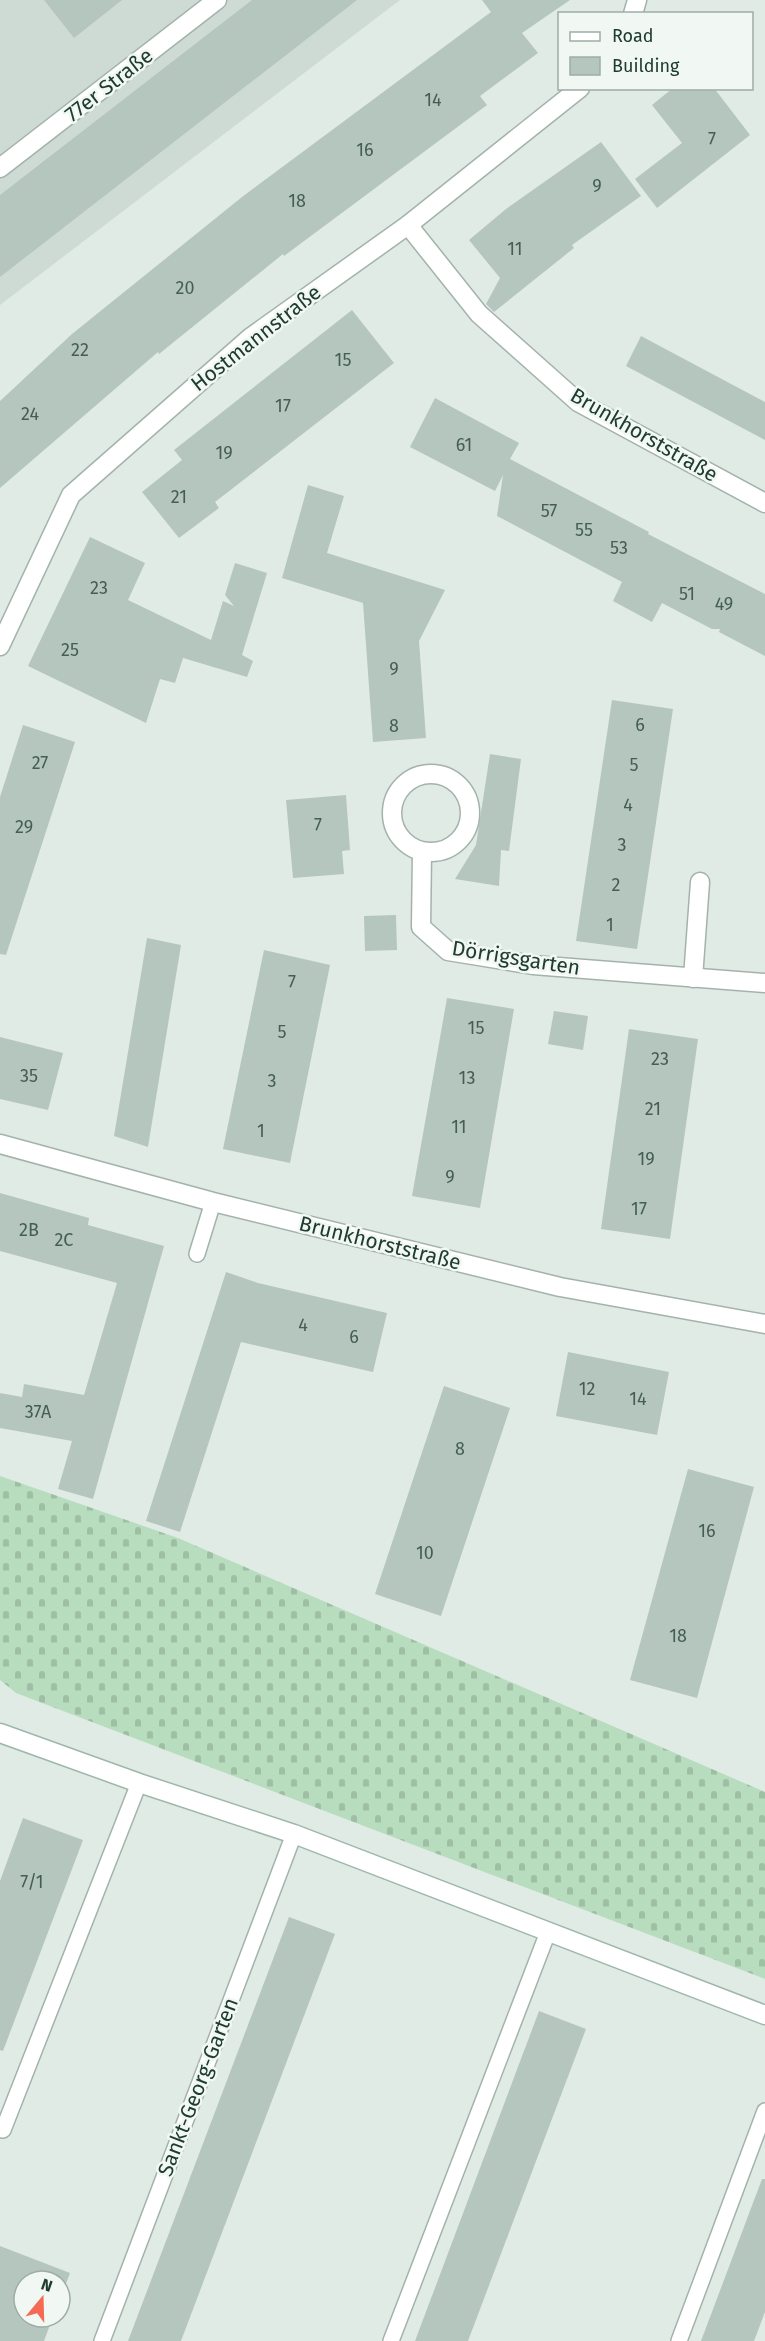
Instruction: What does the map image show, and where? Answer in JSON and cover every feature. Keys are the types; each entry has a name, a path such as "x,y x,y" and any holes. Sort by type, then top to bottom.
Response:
{"street":[{"name":"77er Straße","path":"0,168 217,0"},
{"name":"Hostmannstraße","path":"0,646 70,495 251,337 408,225 577,90"},
{"name":"Brunkhorststraße","path":"408,225 479,314 579,402 765,503"},
{"path":"429,774 441,776 454,781 463,791 469,803 470,816 467,830 459,841 448,848 436,852 422,852 401,839 392,816 393,803 398,792 406,783 429,774"},
{"name":"Dörrigsgarten","path":"422,852 421,927 448,951 533,965 765,982"},
{"path":"693,978 700,882"},
{"name":"Brunkhorststraße","path":"0,1144 213,1202 560,1287 765,1324"},
{"path":"0,1733 139,1783 294,1834 765,2015"}],"lane":[{"path":"197,1254 213,1202"},
{"path":"3,2130 139,1783"},
{"name":"Sankt-Georg-Garten","path":"102,2341 294,1834"},
{"path":"391,2341 548,1932"},
{"path":"679,2341 765,2111"}],"shaded area":[{"path":"0,0 400,0 0,305"}],"green space":[{"path":"0,1476 178,1538 765,1792 765,1979 16,1693 0,1680"}],"building":[{"path":"44,0 122,0 74,38"},
{"path":"252,0 357,0 0,277 0,195"},
{"path":"482,0 570,0 522,33 538,53 480,96 487,105 284,256 283,254 159,354 158,352 0,488 0,401 72,334 242,197 491,12"},
{"path":"671,90 716,90 750,135 657,208 635,179 682,143 652,105"},
{"path":"601,142 641,196 572,245 574,248 494,312 486,304 500,278 469,240 506,209"},
{"path":"352,310 394,363 215,502 219,508 179,538 142,492 182,460 174,450"},
{"path":"641,336 765,402 765,440 626,366"},
{"path":"435,398 519,443 510,459 765,594 765,656 719,632 720,629 712,629 662,603 652,622 613,601 622,582 497,516 503,475 495,491 410,447"},
{"path":"308,485 344,496 327,553 445,590 419,641 426,738 373,742 363,603 282,578"},
{"path":"90,537 145,563 128,600 211,640 223,601 234,606 225,595 235,563 267,573 242,655 253,661 247,677 183,658 175,683 160,679 146,723 28,666"},
{"path":"612,700 673,709 637,949 576,941"},
{"path":"23,725 75,742 6,955 0,954 0,797"},
{"path":"490,754 521,759 509,851 501,850 499,886 455,879 476,845"},
{"path":"346,795 350,850 342,851 344,874 293,878 286,800"},
{"path":"396,915 397,950 365,951 364,916"},
{"path":"147,938 181,945 148,1147 114,1136"},
{"path":"264,950 330,965 290,1163 223,1149"},
{"path":"447,998 514,1009 480,1208 412,1196"},
{"path":"554,1011 588,1016 583,1050 548,1044"},
{"path":"629,1029 698,1039 670,1239 601,1229"},
{"path":"0,1037 63,1053 48,1110 0,1099"},
{"path":"0,1193 89,1218 88,1225 164,1246 93,1499 58,1489 72,1441 0,1428 0,1393 22,1397 24,1384 84,1395 117,1283 0,1251"},
{"path":"226,1272 258,1283 387,1313 373,1372 241,1342 180,1532 146,1521"},
{"path":"568,1352 669,1372 657,1435 556,1416"},
{"path":"444,1386 510,1408 441,1616 375,1594"},
{"path":"688,1469 754,1487 697,1698 630,1680"},
{"path":"23,1818 83,1840 3,2051 0,2050 0,1881"},
{"path":"289,1917 335,1934 181,2341 128,2341"},
{"path":"539,2011 586,2029 468,2341 415,2341"},
{"path":"762,2179 765,2179 765,2312 754,2341 701,2341"},
{"path":"0,2246 60,2269 12,2269 12,2329 48,2329 44,2341 0,2341"}]}
